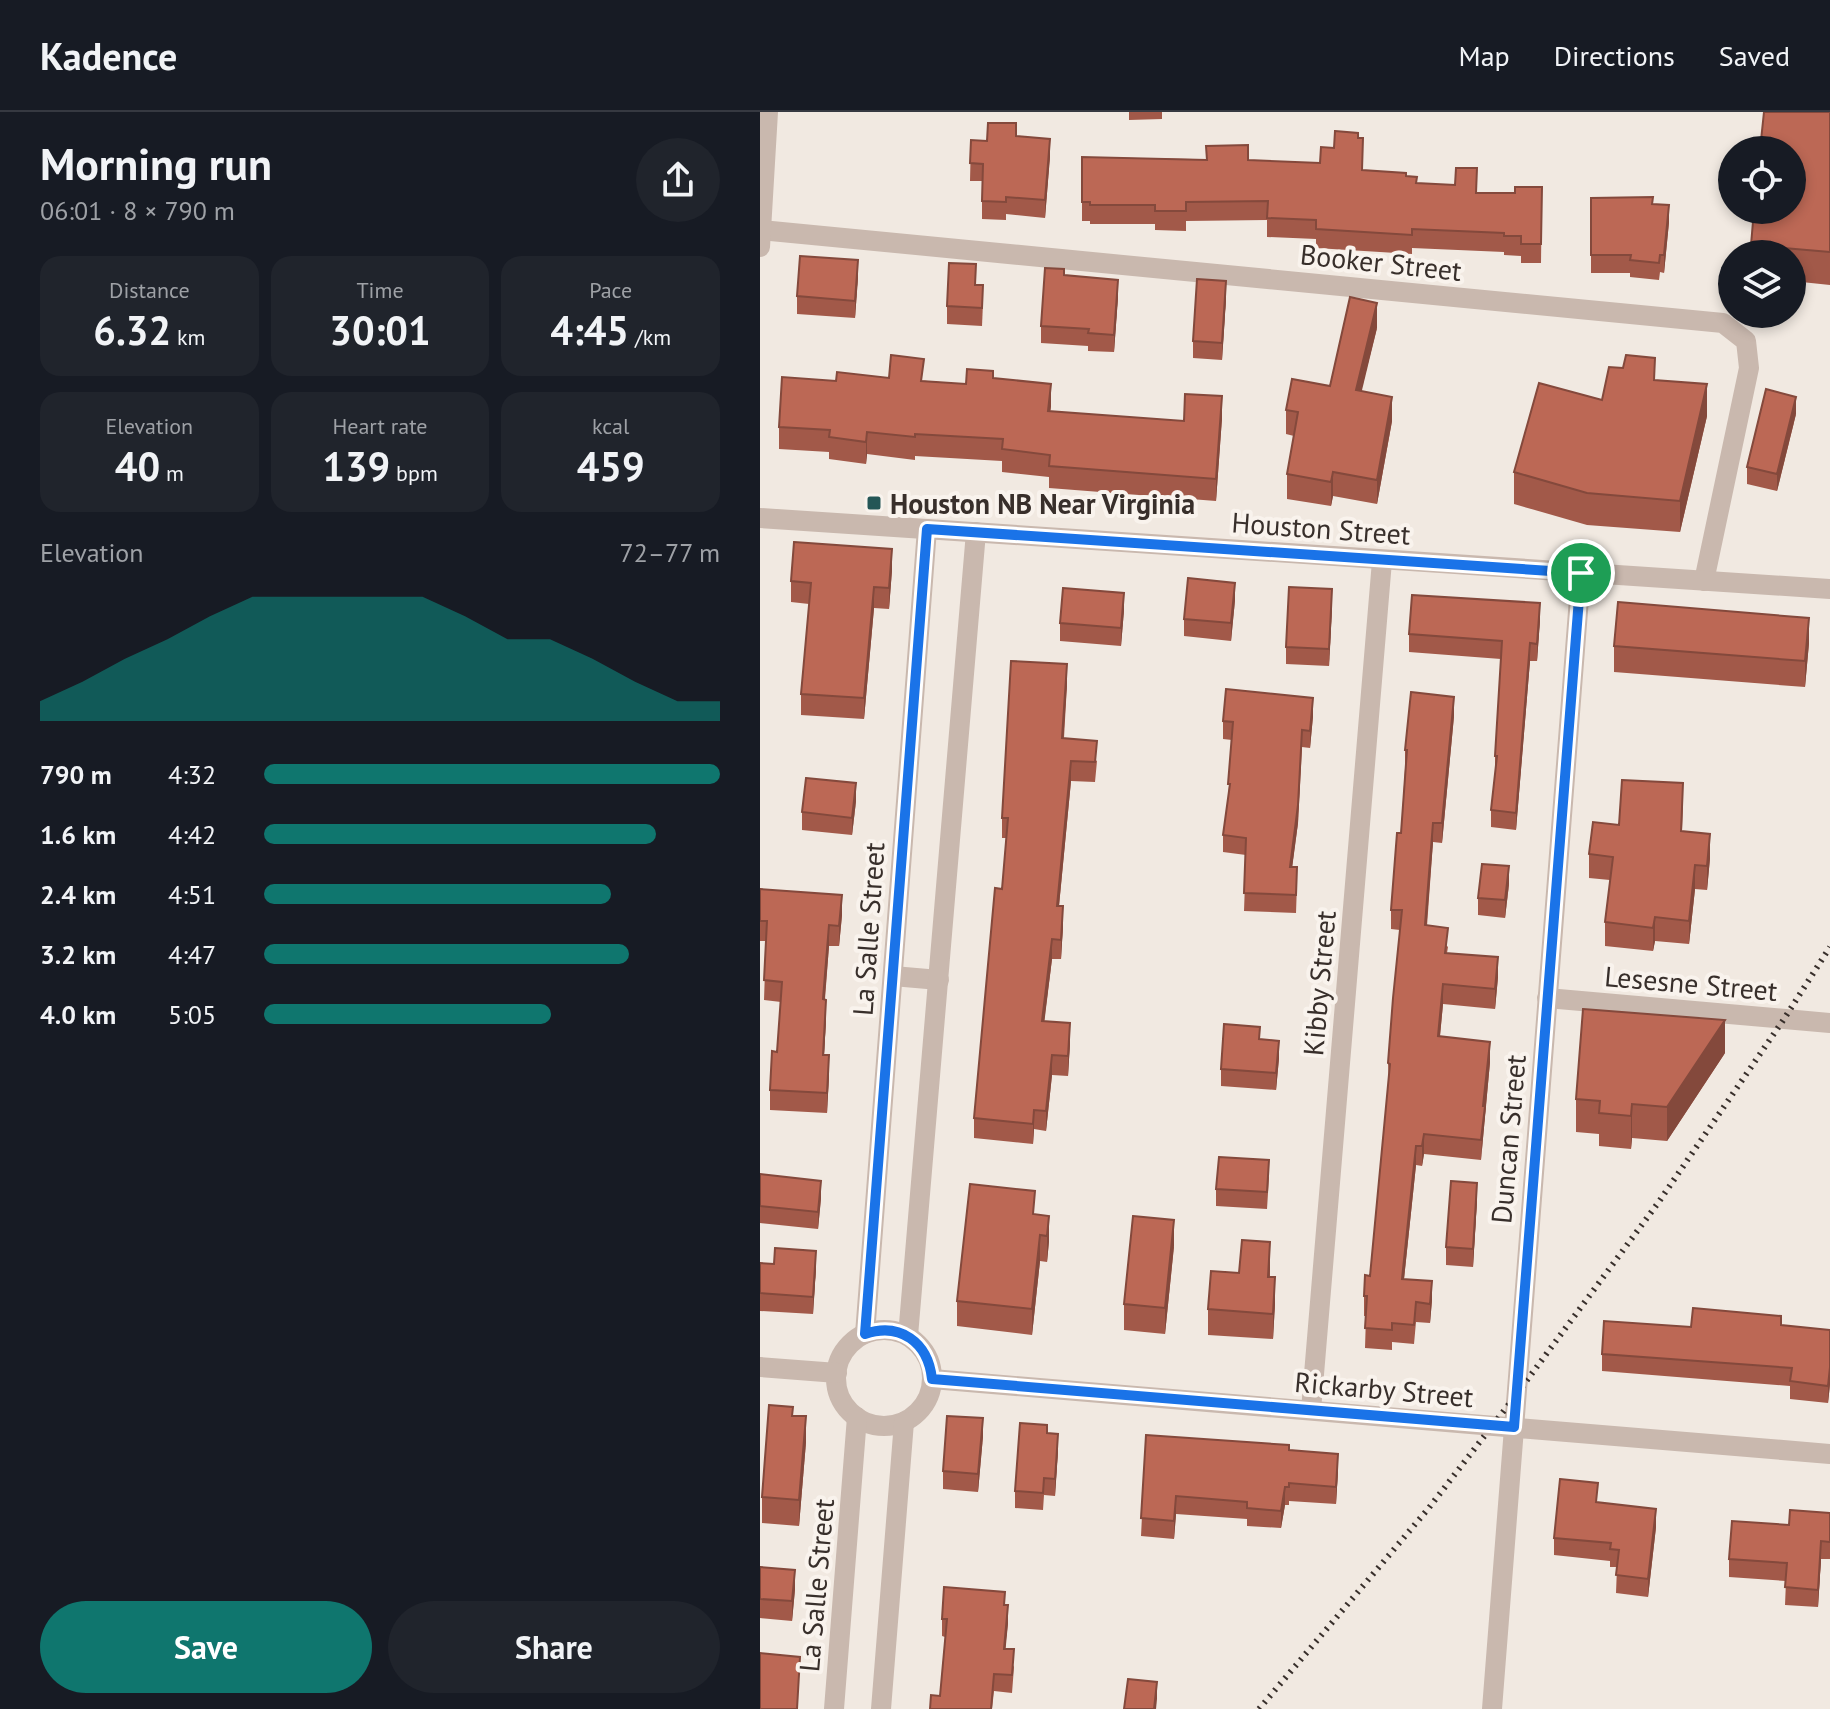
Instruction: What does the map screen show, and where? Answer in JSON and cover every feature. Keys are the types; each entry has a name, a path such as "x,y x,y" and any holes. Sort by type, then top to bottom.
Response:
{"street":[{"path":"760,247 768,112"},
{"name":"Booker Street","path":"761,230 1723,323 1746,341 1749,368 1704,581"},
{"name":"Houston Street","path":"760,518 1830,589"},
{"name":"La Salle Street","path":"865,1334 927,529"},
{"path":"908,1336 976,532"},
{"name":"Kibby Street","path":"1311,1410 1382,561"},
{"name":"Duncan Street","path":"1492,1709 1581,573"},
{"path":"893,976 939,980"},
{"name":"Lesesne Street","path":"1547,998 1830,1023"},
{"path":"887,1329 908,1336 926,1354 932,1379 924,1404 904,1422 880,1426 857,1417 841,1398 837,1373 845,1350 865,1334 887,1329"},
{"path":"760,1367 837,1373"},
{"name":"Rickarby Street","path":"932,1379 1830,1454"},
{"name":"La Salle Street","path":"834,1709 857,1417"},
{"path":"881,1709 904,1422"}],"building":[{"path":"1764,112 1830,112 1830,252 1806,250 1806,240 1751,240 1753,224 1806,224 1806,136 1761,136"},
{"path":"988,123 1016,123 1016,136 1050,139 1045,200 1006,197 1006,202 982,201 983,164 970,163 971,140 987,141"},
{"path":"1335,131 1358,133 1358,138 1363,138 1362,170 1406,173 1406,176 1417,177 1416,183 1455,185 1456,168 1477,168 1476,193 1515,193 1515,187 1542,187 1541,244 1521,244 1521,236 1504,236 1504,233 1412,229 1412,235 1316,229 1316,220 1267,218 1268,201 1186,202 1186,211 1155,211 1155,205 1090,205 1090,202 1082,202 1082,157 1207,160 1206,146 1248,145 1248,160 1320,163 1321,147 1334,148"},
{"path":"1653,197 1652,204 1669,205 1664,255 1660,255 1659,263 1630,260 1631,255 1591,255 1591,198"},
{"path":"800,256 858,260 855,301 797,296"},
{"path":"949,263 976,264 975,285 983,285 982,308 947,306"},
{"path":"1045,268 1064,269 1064,275 1118,280 1114,335 1088,333 1089,329 1041,326"},
{"path":"1197,279 1226,281 1222,343 1193,341"},
{"path":"1350,297 1377,303 1356,390 1392,397 1377,480 1333,472 1331,482 1287,474 1298,412 1286,410 1292,379 1330,386"},
{"path":"891,355 924,359 921,381 966,384 967,369 993,371 993,378 1051,384 1048,411 1184,421 1185,394 1222,396 1216,479 1049,466 1050,455 1002,449 1003,439 915,434 915,437 867,432 866,442 829,437 830,430 779,427 782,377 836,381 837,372 889,378"},
{"path":"1626,355 1655,358 1654,380 1707,384 1680,501 1587,493 1514,472 1539,383 1602,400 1609,367 1623,368"},
{"path":"1766,389 1796,397 1777,474 1747,467"},
{"path":"794,542 892,549 889,588 874,587 864,698 801,694 811,583 791,581"},
{"path":"1188,578 1235,583 1231,623 1184,619"},
{"path":"1289,587 1332,589 1329,649 1286,647"},
{"path":"1063,588 1124,593 1121,628 1060,623"},
{"path":"1412,595 1540,603 1537,644 1530,643 1516,813 1491,810 1497,756 1502,641 1409,634"},
{"path":"1618,602 1809,618 1805,661 1614,646"},
{"path":"1011,661 1067,664 1062,738 1097,741 1095,762 1071,761 1057,906 1063,906 1061,940 1052,939 1042,1021 1070,1023 1068,1056 1052,1055 1046,1111 1034,1110 1033,1124 974,1118 995,888 1002,889 1008,818 1002,818"},
{"path":"1226,689 1313,698 1310,731 1302,730 1298,805 1290,867 1297,867 1296,895 1244,893 1246,838 1223,835 1230,784 1233,722 1223,721"},
{"path":"1411,692 1454,697 1442,823 1433,823 1425,925 1448,928 1445,953 1498,957 1495,989 1443,984 1438,1036 1490,1042 1481,1140 1424,1134 1422,1146 1416,1146 1402,1279 1432,1281 1430,1304 1416,1302 1414,1325 1392,1323 1392,1330 1365,1328 1367,1296 1364,1296 1365,1275 1370,1276 1402,910 1391,910 1397,833 1401,833"},
{"path":"806,778 856,783 852,818 802,812"},
{"path":"1622,780 1683,783 1681,831 1710,834 1707,866 1695,865 1689,921 1655,917 1653,928 1605,922 1613,857 1589,854 1593,822 1619,825"},
{"path":"1482,864 1509,866 1505,900 1478,898"},
{"path":"760,889 842,895 839,926 829,925 823,999 826,1000 823,1055 829,1055 827,1093 770,1090 772,1051 777,1052 782,982 764,980 767,921 760,921"},
{"path":"1583,1009 1725,1020 1667,1107 1632,1104 1631,1116 1599,1113 1600,1101 1576,1099"},
{"path":"1224,1024 1260,1027 1259,1039 1279,1041 1276,1073 1221,1069"},
{"path":"1219,1157 1269,1160 1267,1192 1216,1189"},
{"path":"760,1174 821,1181 818,1212 760,1206"},
{"path":"1451,1181 1477,1183 1473,1249 1446,1247"},
{"path":"970,1184 1035,1191 1033,1214 1049,1216 1047,1236 1040,1235 1032,1309 957,1301"},
{"path":"1133,1216 1174,1220 1165,1308 1124,1304"},
{"path":"1242,1240 1270,1242 1268,1277 1275,1277 1273,1314 1208,1309 1211,1271 1239,1273"},
{"path":"775,1248 816,1251 813,1297 760,1293 760,1263 774,1264"},
{"path":"1693,1308 1781,1316 1781,1325 1830,1330 1828,1386 1790,1381 1792,1368 1602,1354 1604,1321 1691,1327"},
{"path":"769,1405 793,1407 792,1416 806,1416 799,1500 762,1497"},
{"path":"947,1416 983,1418 978,1474 943,1471"},
{"path":"1020,1423 1047,1425 1047,1433 1058,1434 1055,1479 1044,1478 1043,1493 1015,1491"},
{"path":"1146,1435 1289,1445 1289,1450 1338,1454 1336,1487 1289,1483 1289,1487 1285,1487 1281,1511 1247,1508 1247,1502 1176,1496 1174,1521 1141,1518"},
{"path":"1560,1479 1598,1483 1596,1502 1656,1509 1648,1579 1616,1575 1619,1550 1610,1549 1611,1543 1554,1538"},
{"path":"1790,1510 1830,1513 1830,1542 1821,1541 1818,1590 1785,1587 1787,1563 1729,1559 1732,1521 1789,1525"},
{"path":"760,1567 795,1570 792,1601 760,1599"},
{"path":"944,1587 1005,1592 1004,1605 1008,1605 1004,1649 1014,1649 1012,1675 994,1674 991,1709 930,1709 931,1695 940,1696 947,1619 942,1619"},
{"path":"760,1653 800,1657 797,1709 760,1709"},
{"path":"1128,1679 1157,1682 1154,1709 1124,1709"}],"railway":[{"path":"1259,1709 1428,1509 1516,1395 1658,1203 1830,947"}],"place":[{"name":"Houston NB Near Virginia","path":"874,503"}],"route":[{"path":"927,529 1581,573 1514,1427 932,1379 926,1354 908,1336 887,1329 865,1334 927,529"}]}
